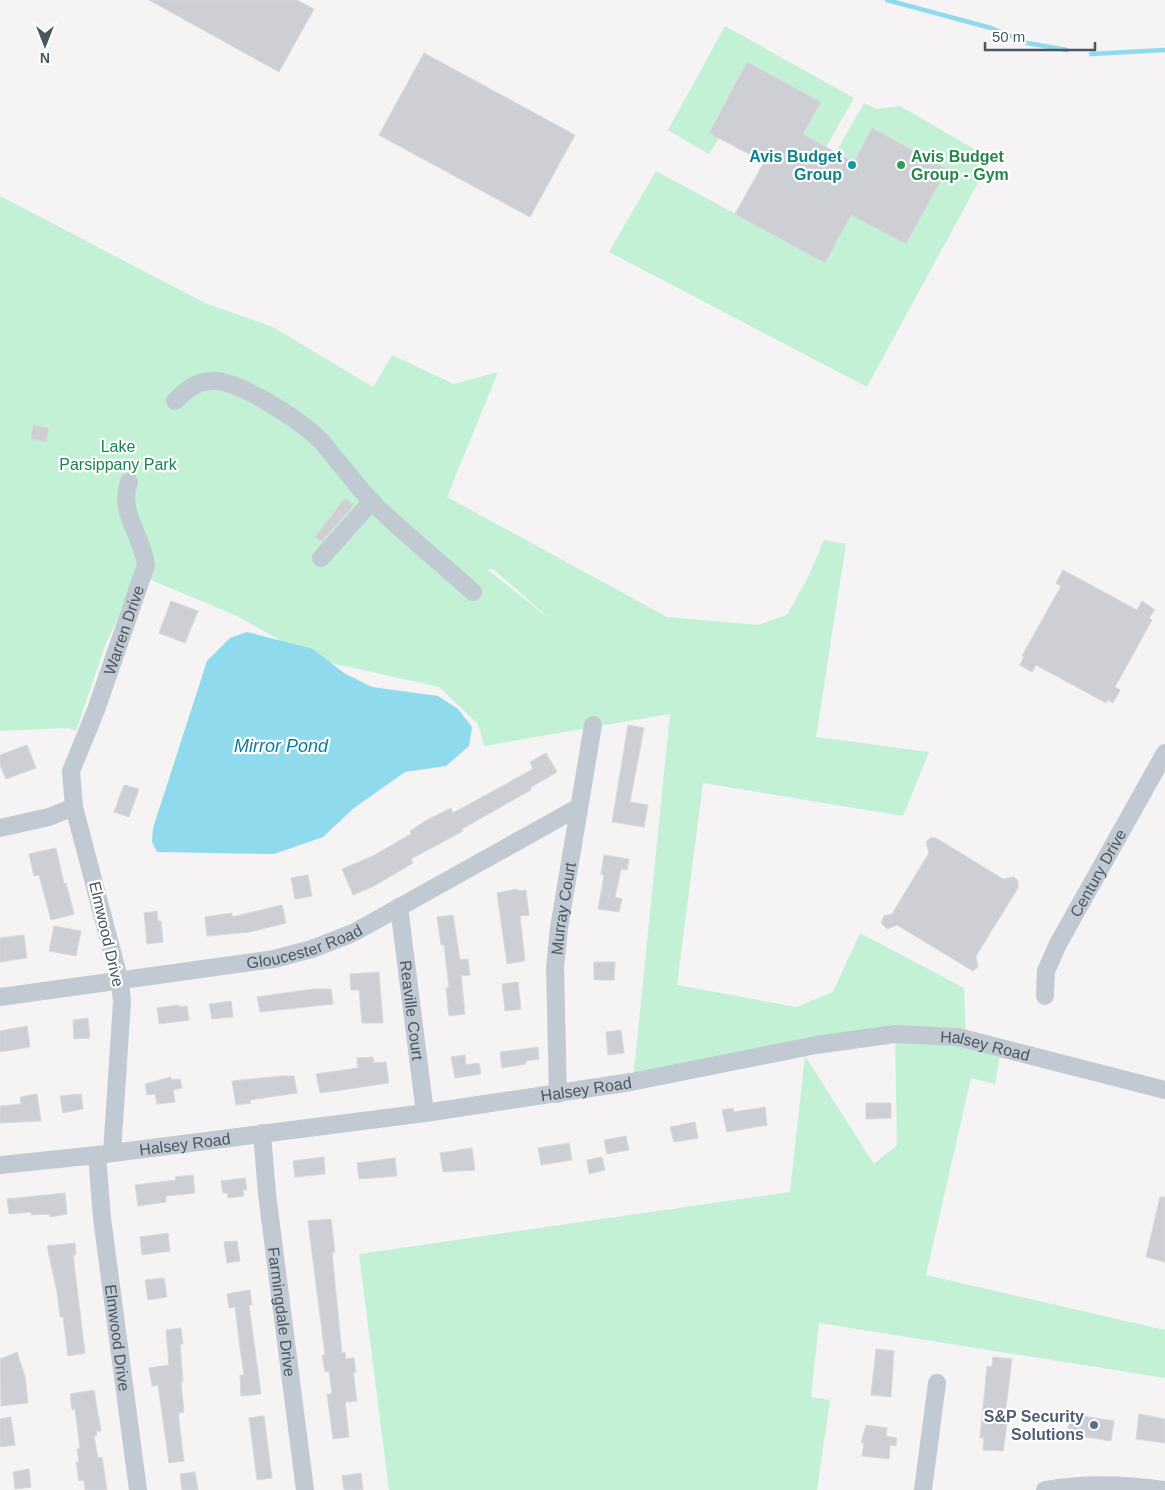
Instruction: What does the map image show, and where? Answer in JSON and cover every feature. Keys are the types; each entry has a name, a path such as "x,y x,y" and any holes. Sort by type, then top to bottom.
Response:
{"street":[{"path":"175,401 189,388 210,381 222,381 252,394 297,420 321,442 372,501 473,592"},
{"name":"Warren Drive","path":"71,777 71,771 96,710 146,565 144,550 125,507 124,495 129,482"},
{"path":"321,558 372,501"},
{"name":"Murray Court","path":"558,1094 555,968 559,928 593,725"},
{"name":"Century Drive","path":"1045,996 1046,971 1058,944 1165,753"},
{"name":"Elmwood Drive","path":"71,777 74,807 120,982 122,1002 104,1154 103,1228 138,1490"},
{"path":"0,828 49,817 74,807"},
{"name":"Gloucester Road","path":"0,997 120,982 284,957 312,949 353,933 579,807"},
{"name":"Reaville Court","path":"399,907 425,1113"},
{"name":"Halsey Road","path":"0,1165 104,1154 558,1094 691,1072 816,1045 896,1034 958,1037 1165,1090"},
{"name":"Farmingdale Drive","path":"262,1133 266,1194 305,1490"},
{"path":"923,1490 937,1383"},
{"path":"1045,1490 1101,1484 1127,1484 1164,1490"}],"green space":[{"path":"725,26 854,98 826,147 803,134 821,102 747,62 709,132 719,138 709,154 668,130"},
{"path":"864,103 877,109 900,106 991,159 867,387 609,252 656,171 825,262 851,215 906,244 947,169 872,128 854,162 836,152"},
{"name":"Lake Parsippany Park","path":"0,196 205,303 273,327 373,387 392,355 454,384 498,372 447,497 667,617 758,625 787,615 808,577 824,540 846,544 816,737 929,752 903,816 703,783 677,985 796,1007 833,992 860,933 964,988 966,1041 1001,1049 995,1084 971,1078 926,1275 1165,1330 1165,1378 819,1323 811,1397 830,1400 817,1490 389,1490 359,1254 790,1192 805,1056 874,1164 897,1145 895,1034 633,1081 670,714 484,746 478,724 439,687 313,659 237,616 137,574 105,646 76,731 68,728 0,731","holes":["487,569 493,569 547,616"]}],"water":[{"name":"Mirror Pond","path":"247,632 313,649 344,673 372,687 438,696 458,709 472,727 469,746 446,766 405,772 354,808 323,837 274,854 157,852 152,842 153,828 207,661 230,638"}],"building":[{"path":"149,0 297,0 314,9 279,72"},
{"path":"424,53 575,135 530,217 379,135"},
{"name":"Avis Budget Group","path":"747,62 821,102 803,134 854,162 872,128 947,169 906,244 851,215 825,263 735,214 764,162 709,133"},
{"path":"33,425 49,428 46,442 31,439"},
{"path":"345,498 354,505 322,541 315,537"},
{"path":"1063,570 1137,610 1142,601 1155,610 1149,618 1152,620 1115,687 1120,690 1113,703 1108,700 1106,703 1036,665 1032,672 1020,665 1024,657 1022,656 1061,586 1056,583"},
{"path":"171,601 198,611 185,643 159,633"},
{"path":"628,725 644,728 630,802 648,805 644,827 612,822"},
{"path":"27,745 36,768 6,779 0,765 0,755"},
{"path":"546,753 557,772 530,788 531,790 462,829 463,831 411,859 413,863 374,886 353,895 342,869 373,856 411,834 410,831 425,821 451,808 453,813 533,769 530,762"},
{"path":"124,785 139,789 129,817 114,812"},
{"path":"931,837 936,838 1003,879 1014,877 1018,881 1018,888 976,956 978,967 973,971 897,925 887,929 881,923 884,916 892,914 929,853 926,842"},
{"path":"56,848 64,884 66,883 74,914 51,920 39,875 34,876 29,854"},
{"path":"604,855 629,859 627,870 621,869 615,897 622,899 619,912 598,909 604,875 601,874"},
{"path":"308,875 312,896 295,899 291,878"},
{"path":"517,889 517,891 526,890 529,915 520,916 525,961 507,964 497,893"},
{"path":"282,905 286,923 250,932 207,936 205,917 232,913 232,917"},
{"path":"157,911 158,921 161,921 163,942 147,944 144,913"},
{"path":"453,915 460,960 468,959 470,975 461,976 465,1014 449,1016 446,988 449,988 444,945 441,945 437,917"},
{"path":"54,926 81,931 76,956 49,951"},
{"path":"24,935 27,958 0,962 0,938"},
{"path":"594,962 615,962 614,980 594,980"},
{"path":"379,972 383,1023 362,1023 359,990 351,990 350,974"},
{"path":"518,982 521,1009 505,1011 502,984"},
{"path":"313,989 331,989 333,1004 260,1012 257,997"},
{"path":"231,1001 233,1017 212,1019 209,1004"},
{"path":"179,1005 179,1007 187,1006 189,1020 159,1024 157,1008"},
{"path":"88,1018 90,1038 74,1039 73,1020"},
{"path":"27,1026 30,1047 0,1052 0,1031"},
{"path":"621,1030 624,1053 608,1055 606,1032"},
{"path":"538,1047 539,1059 526,1061 526,1064 502,1068 500,1052"},
{"path":"465,1055 466,1065 479,1063 481,1074 455,1078 451,1057"},
{"path":"373,1057 374,1063 386,1062 389,1083 320,1093 316,1074 358,1068 357,1058"},
{"path":"294,1076 297,1093 250,1100 251,1103 236,1105 232,1081"},
{"path":"171,1077 171,1080 180,1079 182,1088 173,1090 175,1102 157,1104 155,1094 147,1095 145,1084"},
{"path":"37,1094 41,1121 0,1123 0,1106 21,1104 20,1097"},
{"path":"81,1094 83,1109 63,1113 60,1096"},
{"path":"866,1103 891,1103 891,1118 866,1119"},
{"path":"765,1107 767,1125 727,1132 722,1110 733,1108 734,1112"},
{"path":"695,1122 698,1138 674,1142 670,1127"},
{"path":"626,1136 629,1150 607,1154 604,1140"},
{"path":"569,1143 572,1160 541,1165 538,1148"},
{"path":"472,1148 475,1170 443,1172 440,1153"},
{"path":"324,1157 325,1174 295,1177 293,1161"},
{"path":"602,1157 605,1170 589,1174 587,1160"},
{"path":"395,1158 397,1176 359,1179 357,1163"},
{"path":"193,1175 195,1193 166,1196 166,1202 138,1206 135,1185 176,1180 175,1177"},
{"path":"245,1178 247,1190 243,1190 244,1196 228,1198 227,1193 223,1193 221,1181"},
{"path":"65,1193 67,1214 50,1217 50,1214 31,1215 31,1212 9,1214 7,1199"},
{"path":"1160,1197 1165,1197 1165,1262 1146,1257"},
{"path":"331,1219 335,1252 332,1252 342,1353 345,1352 346,1359 354,1358 356,1372 353,1372 357,1401 345,1402 349,1437 333,1439 327,1394 332,1394 329,1371 325,1372 322,1355 325,1355 308,1221"},
{"path":"168,1233 170,1251 142,1255 140,1237"},
{"path":"237,1241 240,1261 227,1263 224,1242"},
{"path":"75,1243 76,1255 73,1255 85,1353 68,1356 63,1317 60,1317 57,1292 47,1246"},
{"path":"164,1278 167,1297 148,1300 145,1280"},
{"path":"250,1290 252,1305 249,1305 261,1394 241,1396 240,1375 244,1375 235,1307 229,1308 227,1294"},
{"path":"181,1328 183,1344 180,1344 183,1382 181,1382 184,1412 179,1413 179,1421 184,1461 169,1463 158,1385 152,1386 149,1368 169,1365 166,1330"},
{"path":"876,1349 894,1351 891,1397 871,1395"},
{"path":"17,1352 25,1376 28,1403 1,1406 0,1359"},
{"path":"993,1357 1012,1359 1004,1423 1007,1423 1003,1451 983,1450 984,1438 980,1438 987,1366 992,1367"},
{"path":"94,1390 101,1431 96,1431 97,1435 94,1436 98,1458 102,1457 107,1490 85,1490 84,1480 79,1481 76,1462 79,1462 77,1449 80,1448 75,1409 72,1410 70,1394"},
{"path":"1070,1414 1114,1421 1111,1441 1067,1434"},
{"path":"1139,1414 1165,1419 1165,1443 1136,1439"},
{"path":"264,1416 272,1478 257,1480 249,1418"},
{"path":"11,1417 15,1445 0,1447 0,1419"},
{"path":"866,1425 887,1428 886,1436 897,1438 896,1446 890,1445 889,1459 862,1456 864,1443 861,1443"},
{"path":"29,1469 31,1487 15,1489 13,1472"},
{"path":"195,1472 198,1490 182,1490 180,1474"},
{"path":"361,1473 363,1490 344,1490 342,1476"}],"waterway":[{"path":"887,0 991,28 1027,43 1067,50"},
{"path":"1091,54 1165,50"}],"place":[{"name":"Avis Budget Group","path":"852,165"},
{"name":"Avis Budget Group - Gym","path":"901,165"},
{"name":"S&P Security Solutions","path":"1094,1425"}]}
